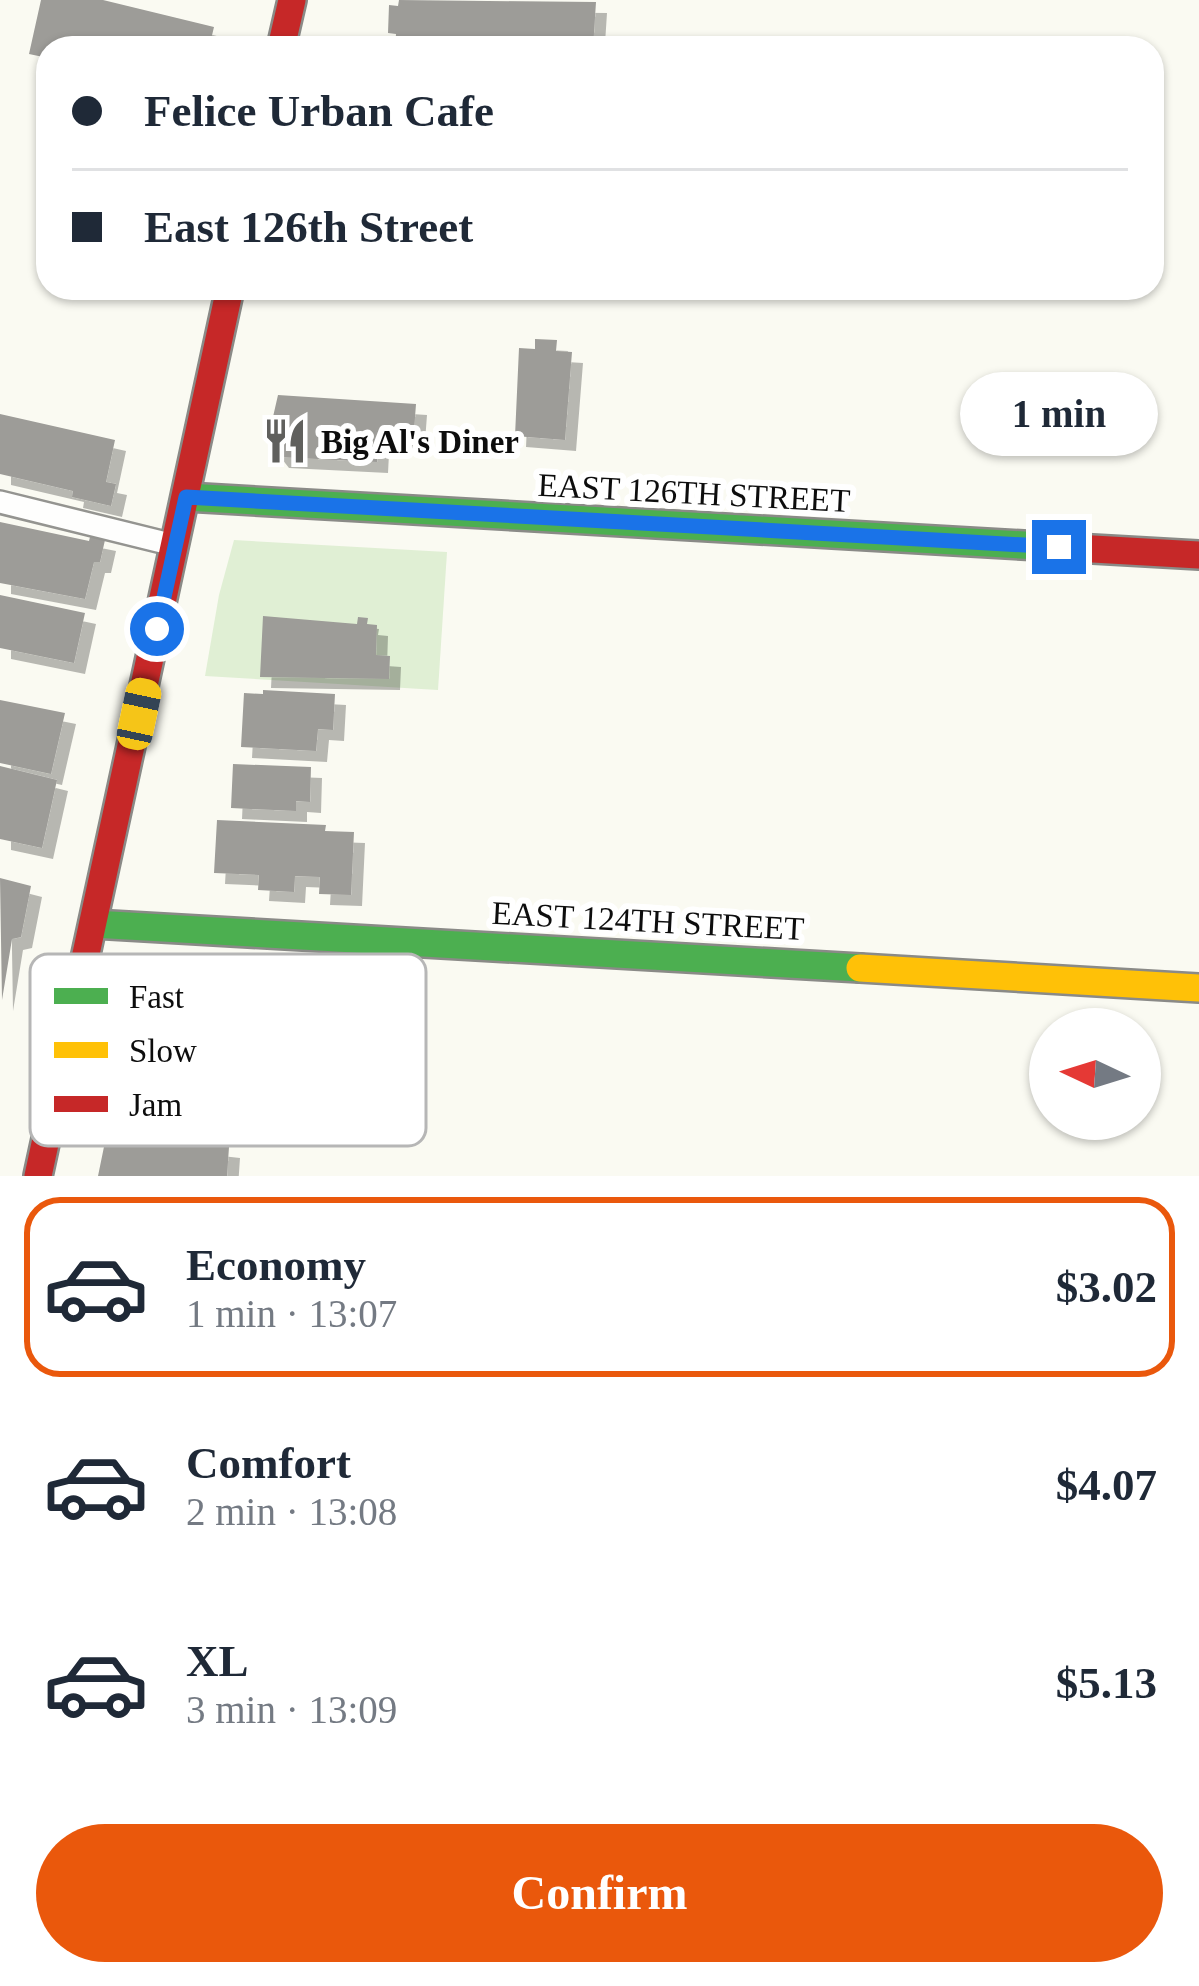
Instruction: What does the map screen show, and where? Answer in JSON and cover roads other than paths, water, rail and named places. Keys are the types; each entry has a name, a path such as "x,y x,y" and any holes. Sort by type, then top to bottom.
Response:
{"street":[{"path":"284,36 292,0"},
{"path":"86,954 227,300"},
{"name":"EAST 126TH STREET","path":"186,497 1199,555"},
{"name":"EAST 124TH STREET","path":"93,924 1199,988"},
{"path":"38,1176 45,1146"}],"lane":[{"path":"0,502 175,545"}],"place":[{"name":"Big Al's Diner","path":"285,441"}]}
